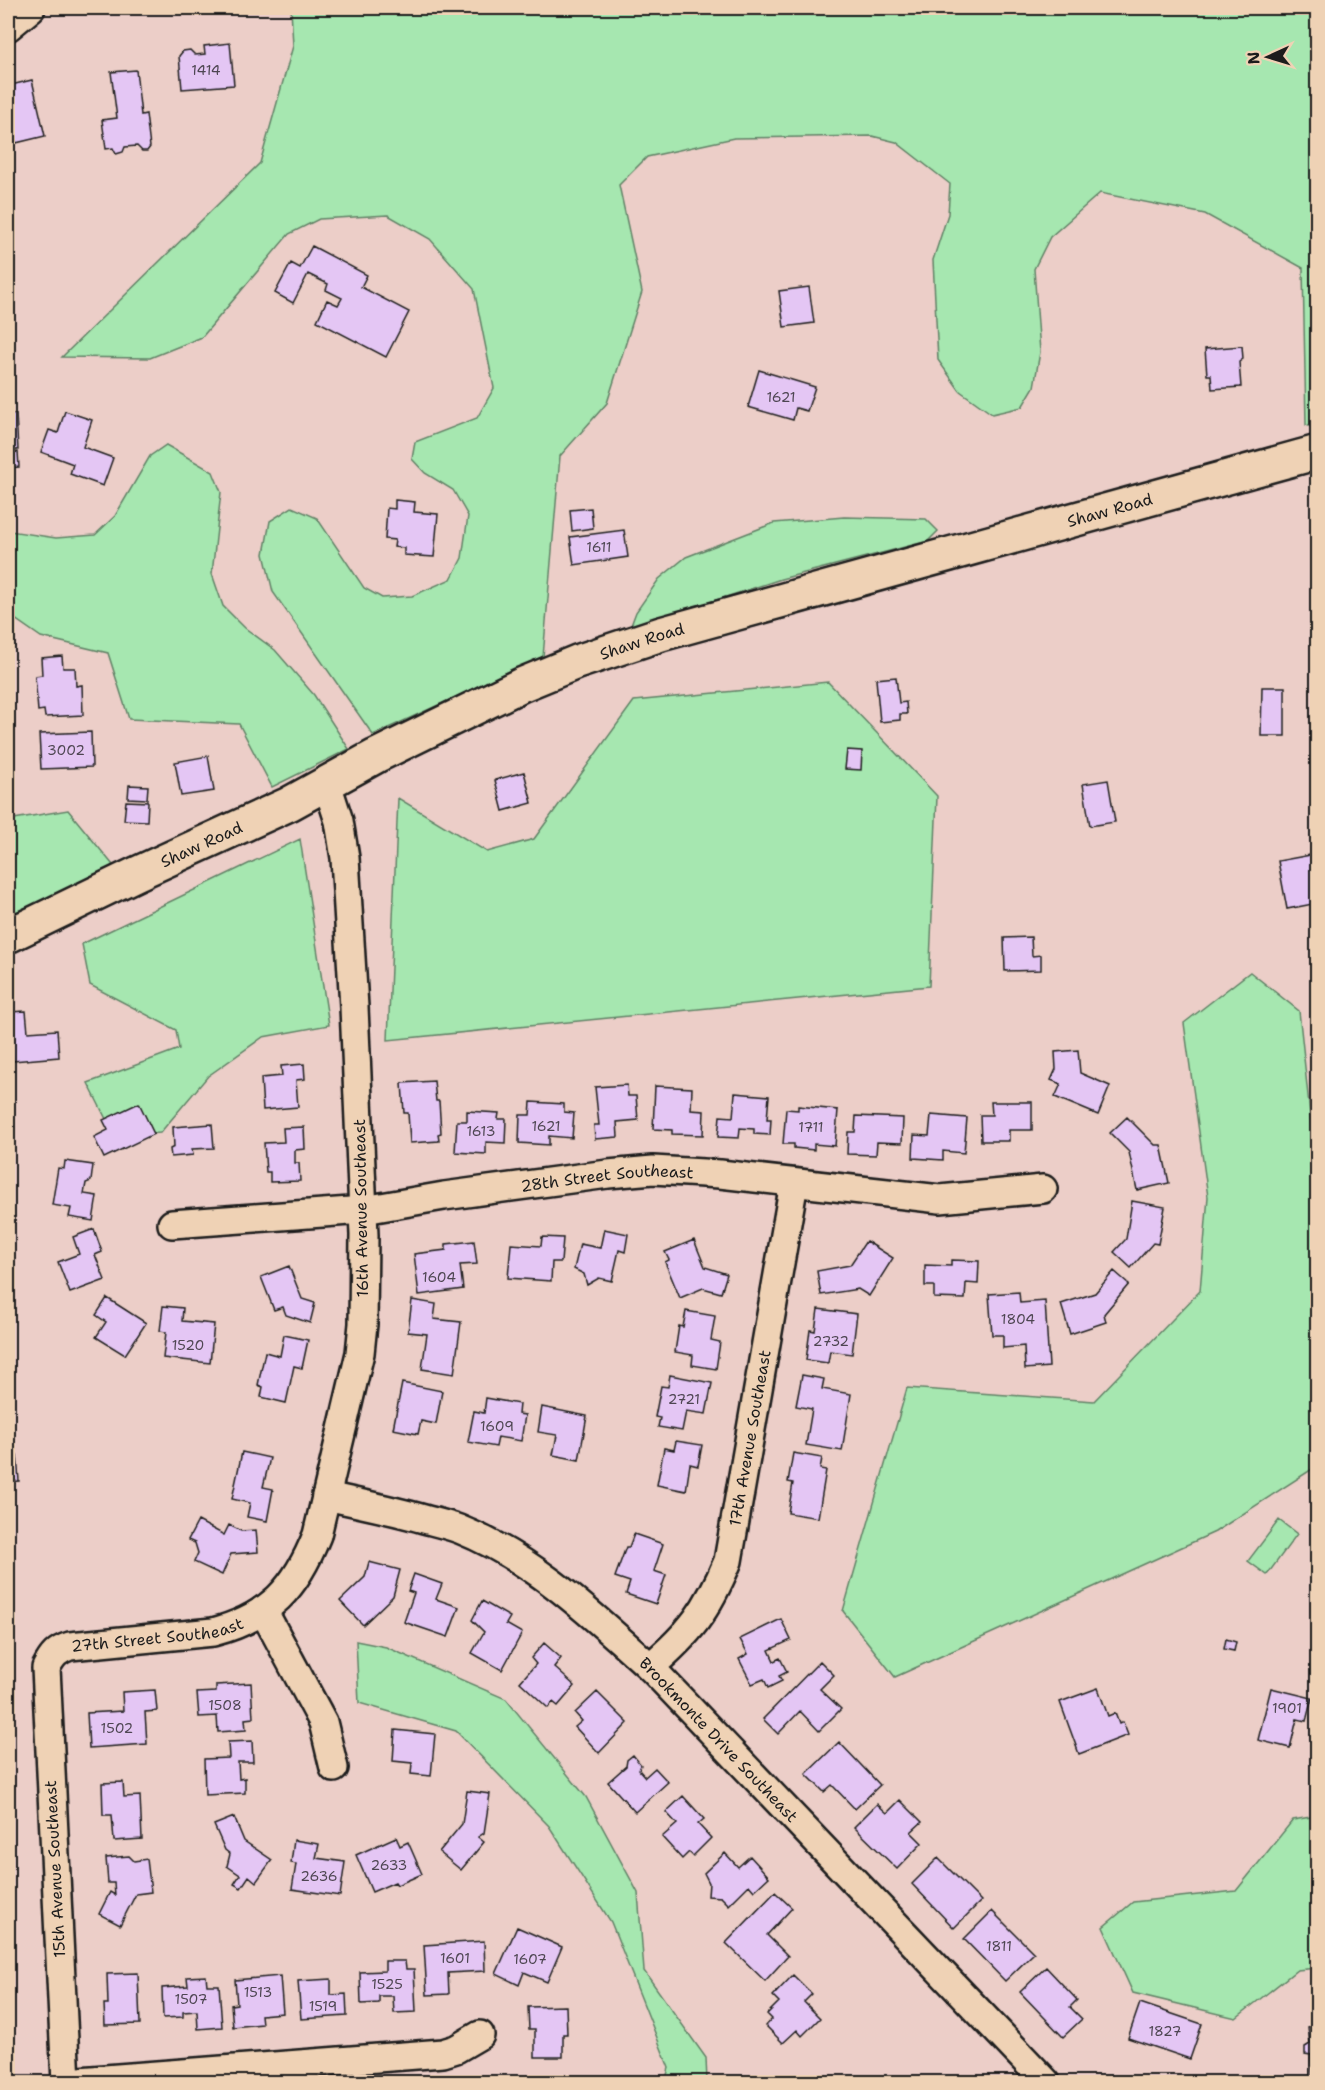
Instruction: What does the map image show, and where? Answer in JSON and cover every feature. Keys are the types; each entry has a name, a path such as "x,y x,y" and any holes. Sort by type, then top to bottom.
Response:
{"main road":[{"name":"Shaw Road","path":"8,936 289,804 376,756 521,685 577,662 660,634 1317,452"}],"street":[{"path":"8,27 31,8"},
{"name":"16th Avenue Southeast","path":"263,1610 276,1602 297,1578 317,1535 360,1353 363,1324 364,1210 345,858 339,821 327,784"},
{"name":"28th Street Southeast","path":"172,1224 364,1210 479,1191 653,1170 720,1174 940,1198 1043,1189"},
{"name":"17th Avenue Southeast","path":"650,1667 677,1645 696,1623 714,1594 728,1561 794,1183"},
{"name":"Brookmonte Drive Southeast","path":"326,1496 399,1512 458,1529 513,1556 546,1577 650,1667 1046,2082"},
{"path":"263,1610 323,1722 334,1768"},
{"name":"27th Street Southeast","path":"51,1657 59,1649 70,1646 213,1632 229,1628 263,1610"},
{"name":"15th Avenue Southeast","path":"51,1657 46,1668 45,1681 66,2082"},
{"path":"66,2082 443,2053 456,2049 480,2035"}],"green space":[{"path":"291,8 1317,8 1317,429 1306,425 1303,268 1205,214 1100,193 1050,237 1034,269 1040,352 1034,387 1022,407 992,414 960,391 938,360 933,260 948,214 950,184 896,142 872,136 734,138 647,157 619,185 642,292 607,403 560,456 543,657 373,735 273,592 264,554 270,521 292,507 317,518 364,588 382,598 412,596 451,579 462,558 468,516 453,490 425,473 412,459 415,442 477,418 494,388 474,289 430,239 388,215 319,219 289,234 202,337 150,358 62,357 260,163 293,46"},
{"path":"166,445 213,472 221,492 212,574 223,606 245,628 275,650 314,695 349,749 272,787 239,724 129,719 108,653 41,637 8,614 10,531 56,538 95,535 115,516 150,456"},
{"path":"844,517 926,519 938,531 928,541 781,579 630,628 636,612 659,579 686,557 774,523"},
{"path":"828,682 937,796 929,986 388,1040 398,798 487,852 534,839 634,701"},
{"path":"68,810 117,870 8,915 8,820"},
{"path":"300,839 329,1025 263,1037 208,1076 160,1133 115,1137 88,1083 179,1049 176,1030 90,985 82,944"},
{"path":"1250,972 1299,1011 1318,1173 1317,1466 1215,1532 895,1677 843,1611 907,1388 1094,1401 1200,1291 1208,1197 1184,1023"},
{"path":"1279,1520 1297,1534 1267,1575 1248,1561"},
{"path":"356,1641 386,1647 506,1699 586,1797 638,1893 644,1971 706,2058 707,2082 665,2082 669,2068 611,1922 549,1826 456,1731 359,1703"},
{"path":"1317,1816 1317,1968 1297,1970 1236,2018 1133,1993 1103,1927 1133,1902 1236,1891 1293,1820"}],"building":[{"path":"230,43 234,85 182,89 179,56 183,51 190,50 195,55 205,54 204,46"},
{"path":"136,70 141,115 146,114 150,147 147,151 142,151 137,146 125,147 123,152 116,154 113,148 106,149 102,120 117,118 111,72"},
{"path":"32,80 45,136 16,143 13,131 8,132 8,102 15,100 11,85"},
{"path":"312,246 367,275 361,287 409,312 386,357 317,321 327,300 338,305 342,298 326,290 328,284 308,274 293,303 275,293 291,263 300,268"},
{"path":"809,287 814,323 784,327 779,291"},
{"path":"1242,346 1243,359 1239,362 1241,387 1212,389 1211,375 1207,375 1205,349"},
{"path":"759,370 815,387 807,411 796,408 793,420 748,407"},
{"path":"65,411 92,420 83,447 113,458 103,486 70,474 73,464 41,452 49,430 58,433"},
{"path":"16,414 18,450 8,450 8,415"},
{"path":"18,452 19,467 8,468 8,453"},
{"path":"395,500 415,502 414,512 438,514 434,557 404,555 404,548 394,547 395,540 385,539 387,508 395,509"},
{"path":"591,508 593,528 572,531 570,510"},
{"path":"624,530 628,557 574,565 570,537"},
{"path":"62,656 63,668 75,668 76,686 82,685 83,715 45,717 44,710 38,711 35,676 42,675 41,658"},
{"path":"896,677 899,703 906,702 907,714 900,714 900,720 880,722 876,679"},
{"path":"1262,687 1285,687 1285,736 1261,736"},
{"path":"91,732 92,767 41,769 39,734"},
{"path":"847,750 862,751 861,770 845,769"},
{"path":"208,756 214,791 181,796 175,762"},
{"path":"524,772 532,803 503,811 495,780"},
{"path":"1108,780 1115,822 1090,826 1083,784"},
{"path":"129,785 148,786 147,799 128,798"},
{"path":"126,801 148,802 147,821 124,820"},
{"path":"1316,854 1318,903 1287,909 1278,861"},
{"path":"1031,937 1032,956 1041,955 1041,970 1005,971 1004,938"},
{"path":"26,1011 28,1032 57,1030 59,1057 13,1061 9,1012"},
{"path":"1078,1050 1080,1073 1110,1086 1098,1115 1055,1097 1061,1084 1051,1080 1056,1069 1055,1052"},
{"path":"304,1064 305,1079 296,1080 298,1107 263,1110 261,1078 282,1076 281,1066"},
{"path":"434,1081 436,1101 439,1101 441,1133 438,1134 439,1141 410,1143 408,1113 404,1113 402,1083"},
{"path":"627,1085 628,1096 636,1096 638,1120 617,1122 618,1137 595,1139 594,1125 599,1125 595,1087"},
{"path":"655,1086 692,1088 691,1110 704,1111 703,1135 672,1134 672,1130 653,1129"},
{"path":"735,1093 769,1096 767,1119 771,1119 770,1135 754,1134 754,1129 740,1128 739,1138 718,1137 720,1116 733,1117"},
{"path":"531,1102 564,1104 564,1112 574,1113 572,1138 549,1136 549,1145 519,1143 520,1115 530,1115"},
{"path":"991,1102 1032,1102 1032,1130 1009,1130 1009,1141 981,1141 980,1115 992,1115"},
{"path":"139,1103 154,1134 104,1158 94,1137 108,1130 103,1120"},
{"path":"798,1106 838,1110 835,1146 814,1144 814,1150 794,1148 794,1144 783,1144 786,1109 798,1110"},
{"path":"467,1111 499,1113 498,1119 506,1119 505,1143 486,1142 486,1154 455,1152 457,1121 467,1121"},
{"path":"931,1115 967,1118 964,1153 943,1151 943,1160 913,1158 914,1135 929,1136"},
{"path":"856,1116 903,1118 902,1143 877,1142 876,1155 847,1154 848,1132 855,1132"},
{"path":"1127,1117 1155,1145 1161,1145 1169,1183 1137,1190 1129,1152 1110,1133"},
{"path":"212,1124 214,1148 192,1149 193,1155 171,1157 170,1149 174,1147 173,1127"},
{"path":"304,1127 305,1149 295,1150 295,1163 299,1163 300,1181 270,1182 270,1172 266,1172 264,1143 284,1142 283,1128"},
{"path":"65,1161 93,1165 91,1181 86,1183 84,1194 97,1196 93,1221 69,1217 71,1208 52,1205 58,1168 64,1169"},
{"path":"1132,1201 1165,1207 1158,1244 1153,1243 1131,1268 1114,1252 1126,1239"},
{"path":"94,1229 102,1252 95,1255 105,1280 70,1293 58,1262 79,1254 73,1237"},
{"path":"604,1229 628,1234 625,1252 619,1250 612,1281 599,1278 587,1285 584,1274 574,1269 580,1244 600,1248"},
{"path":"542,1237 563,1238 561,1262 552,1262 551,1281 508,1278 511,1244 541,1246"},
{"path":"694,1240 705,1267 727,1274 721,1293 703,1288 680,1298 665,1262 669,1260 665,1252"},
{"path":"474,1241 477,1264 460,1265 463,1289 419,1295 414,1254 446,1250 446,1244"},
{"path":"866,1241 893,1258 869,1296 858,1289 821,1295 817,1271 850,1265"},
{"path":"951,1260 979,1261 978,1284 966,1283 965,1299 934,1298 934,1286 925,1286 925,1265 951,1266"},
{"path":"289,1266 302,1299 315,1303 310,1323 286,1315 283,1307 274,1310 261,1277"},
{"path":"1114,1271 1129,1284 1104,1314 1106,1322 1070,1334 1061,1304 1095,1293"},
{"path":"1019,1292 1020,1303 1045,1301 1049,1367 1025,1369 1024,1346 1003,1348 1003,1335 992,1335 989,1294"},
{"path":"107,1298 146,1323 125,1355 96,1337 106,1322 96,1315"},
{"path":"412,1300 436,1304 434,1319 461,1322 454,1374 422,1369 427,1334 408,1332"},
{"path":"163,1306 183,1308 182,1321 214,1324 210,1363 163,1358 166,1332 160,1331"},
{"path":"818,1309 857,1314 852,1354 830,1351 828,1363 806,1360 810,1330 815,1331"},
{"path":"686,1311 715,1316 711,1340 720,1342 716,1369 692,1365 693,1355 675,1352 679,1326 683,1327"},
{"path":"284,1335 308,1340 302,1368 294,1366 286,1403 261,1397 263,1387 258,1385 265,1352 280,1356"},
{"path":"670,1375 712,1383 706,1414 686,1411 682,1431 658,1427 660,1418 655,1417 661,1386 668,1387"},
{"path":"802,1375 824,1379 822,1389 851,1394 842,1451 806,1445 812,1409 796,1406"},
{"path":"402,1383 442,1391 436,1424 421,1421 418,1434 393,1429"},
{"path":"486,1398 519,1404 518,1414 525,1415 521,1441 498,1437 496,1447 468,1442 474,1411 484,1413"},
{"path":"542,1407 587,1416 579,1460 553,1455 557,1435 538,1432"},
{"path":"676,1441 702,1445 698,1466 690,1464 686,1491 657,1485 664,1448 674,1450"},
{"path":"242,1452 270,1458 263,1487 273,1489 267,1521 247,1517 250,1503 232,1499"},
{"path":"793,1453 822,1458 820,1469 826,1470 818,1518 788,1513 793,1483 788,1482"},
{"path":"17,1455 19,1481 8,1482 8,1456"},
{"path":"198,1521 224,1535 229,1525 241,1531 256,1530 258,1552 231,1554 222,1575 194,1562 198,1553 195,1543 188,1540"},
{"path":"634,1534 663,1544 654,1571 666,1575 656,1604 626,1594 630,1582 615,1577 626,1547 629,1547"},
{"path":"369,1562 400,1570 393,1596 363,1625 340,1601 365,1577"},
{"path":"414,1574 442,1584 436,1599 459,1607 448,1637 404,1622 414,1593 408,1591"},
{"path":"482,1601 510,1617 506,1624 522,1633 502,1670 472,1653 484,1632 472,1620"},
{"path":"781,1619 791,1640 769,1650 774,1661 780,1658 787,1672 779,1676 782,1681 768,1688 764,1679 752,1684 739,1659 748,1654 740,1639"},
{"path":"1226,1639 1236,1642 1234,1651 1224,1649"},
{"path":"544,1643 561,1658 554,1667 575,1686 558,1706 553,1702 548,1708 520,1682 536,1664 531,1658"},
{"path":"820,1661 834,1675 820,1689 841,1709 819,1731 800,1711 778,1734 763,1719"},
{"path":"251,1683 253,1718 245,1719 246,1730 218,1732 217,1716 199,1717 197,1693 216,1692 216,1685"},
{"path":"1098,1688 1108,1716 1115,1713 1119,1724 1123,1722 1128,1735 1079,1754 1060,1702"},
{"path":"1271,1688 1312,1698 1306,1721 1297,1719 1290,1748 1258,1740"},
{"path":"155,1690 157,1711 145,1712 147,1744 89,1748 87,1713 123,1711 122,1692"},
{"path":"597,1692 628,1723 599,1753 575,1727 582,1721 575,1713"},
{"path":"395,1730 435,1734 431,1776 411,1774 412,1763 393,1761"},
{"path":"252,1741 253,1762 238,1762 239,1779 245,1778 245,1793 205,1795 204,1759 229,1758 228,1742"},
{"path":"839,1742 880,1785 855,1809 832,1785 824,1792 806,1774"},
{"path":"633,1755 641,1765 639,1770 645,1777 655,1768 668,1782 635,1812 608,1782 626,1766 627,1760"},
{"path":"123,1782 124,1797 140,1796 142,1839 114,1841 112,1815 103,1815 102,1783"},
{"path":"467,1791 490,1794 484,1833 478,1837 484,1842 461,1870 439,1852 462,1824"},
{"path":"683,1796 704,1819 698,1824 711,1838 693,1856 689,1852 682,1859 662,1837 677,1824 666,1812"},
{"path":"900,1800 922,1822 911,1832 922,1843 897,1869 854,1827 877,1804 887,1813"},
{"path":"234,1817 244,1841 272,1860 256,1882 249,1876 241,1888 234,1884 240,1875 227,1866 230,1854 225,1850 214,1825"},
{"path":"396,1837 400,1846 408,1842 422,1874 397,1885 395,1882 372,1892 356,1855"},
{"path":"294,1840 319,1844 316,1858 345,1862 340,1896 292,1889 296,1864 291,1863"},
{"path":"725,1853 738,1867 750,1856 769,1877 754,1891 749,1885 729,1905 721,1897 708,1896 709,1883 704,1873"},
{"path":"129,1856 134,1861 147,1859 151,1892 136,1894 120,1925 99,1914 110,1892 115,1895 114,1883 108,1883 106,1858"},
{"path":"938,1858 981,1901 954,1928 912,1884"},
{"path":"775,1892 792,1908 767,1935 788,1956 765,1981 726,1943"},
{"path":"992,1911 1034,1953 1005,1981 964,1939"},
{"path":"517,1927 562,1947 547,1982 524,1972 519,1985 496,1974"},
{"path":"484,1941 485,1971 448,1973 449,1994 427,1995 424,1945"},
{"path":"385,1961 405,1961 406,1969 414,1969 416,2012 394,2013 393,1996 379,1996 379,2003 361,2004 360,1972 385,1971"},
{"path":"1046,1967 1077,2000 1070,2007 1082,2019 1063,2037 1020,1992"},
{"path":"138,1973 140,2024 105,2025 104,2004 108,2004 107,1974"},
{"path":"793,1975 812,1994 804,2002 820,2018 802,2036 797,2030 783,2043 766,2026 772,2019 767,2014 779,2002 773,1996"},
{"path":"206,1976 207,1985 219,1985 222,2027 198,2029 197,2011 183,2012 183,2017 163,2018 162,1988 188,1986 187,1977"},
{"path":"280,1976 283,2013 261,2015 262,2024 233,2027 231,2005 237,2004 235,1980"},
{"path":"331,1979 331,1995 346,1994 347,2016 301,2019 298,1981"},
{"path":"1140,2003 1202,2024 1190,2059 1128,2038"},
{"path":"566,2006 567,2034 563,2034 563,2057 535,2057 535,2029 529,2029 528,2007"},
{"path":"1318,2026 1318,2080 1313,2081 1311,2055 1305,2054 1305,2047 1310,2044 1308,2027"},
{"path":"8,2042 11,2042 14,2066 8,2066"}]}
